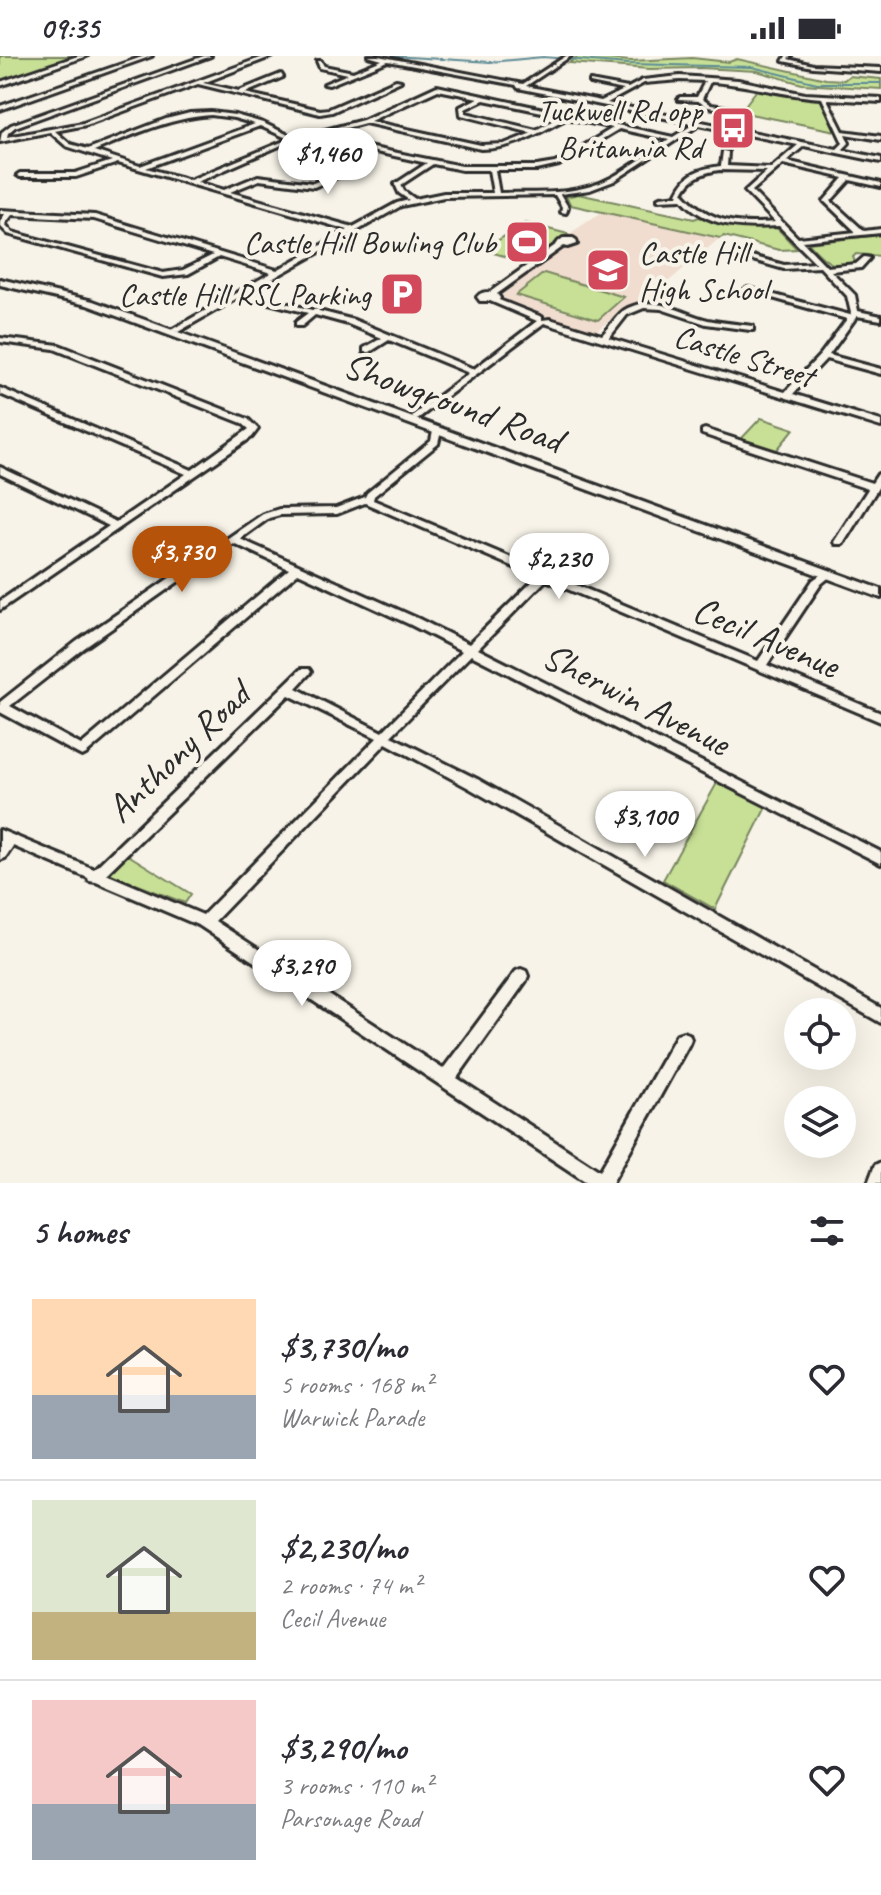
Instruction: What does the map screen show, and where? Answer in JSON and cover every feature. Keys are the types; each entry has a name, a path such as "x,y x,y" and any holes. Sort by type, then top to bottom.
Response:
{"main road":[{"path":"0,84 84,56"},
{"name":"Showground Road","path":"0,279 80,296 816,571 881,584"},
{"name":"Showground Road","path":"0,279 90,303 414,419 436,436 459,439 881,594"}],"street":[{"path":"0,108 150,56"},
{"path":"209,56 13,126 5,132 4,139 53,132 94,121 271,56"},
{"path":"370,56 881,160"},
{"path":"522,86 569,56"},
{"path":"789,56 785,60 808,66 881,70"},
{"path":"849,59 852,68"},
{"path":"327,84 387,60"},
{"path":"319,62 322,67 353,73"},
{"path":"239,93 281,76"},
{"path":"454,91 481,78"},
{"path":"602,103 657,79 747,83 824,98 881,100"},
{"path":"699,99 708,80"},
{"path":"197,83 325,112 398,81"},
{"path":"592,82 629,89"},
{"path":"192,182 293,139 365,121 438,88 674,139"},
{"path":"55,89 67,92"},
{"path":"79,96 91,99"},
{"path":"483,97 462,108 463,114 536,132"},
{"path":"282,104 298,98"},
{"path":"824,98 846,143 838,151"},
{"path":"680,99 699,99 710,106 730,108"},
{"path":"89,151 197,111 216,111 261,124 293,139"},
{"path":"365,121 489,148 509,146 566,116"},
{"path":"175,330 412,199 444,195 557,194 604,184 698,123"},
{"path":"140,168 261,124"},
{"path":"319,133 336,142 430,163 492,169 537,168 557,164 618,127"},
{"path":"53,132 68,145 117,161 353,229"},
{"path":"841,132 881,138"},
{"path":"787,395 824,356 853,315 851,295 748,191 803,144"},
{"path":"169,146 184,151"},
{"path":"724,167 725,152"},
{"path":"20,175 76,175 117,161"},
{"path":"224,192 258,178 314,185 349,170 314,162"},
{"path":"781,162 881,185"},
{"path":"412,199 394,184 430,163"},
{"path":"771,170 724,167 704,171 680,189 683,197 704,216 723,223 780,224"},
{"path":"492,169 496,194"},
{"path":"848,178 827,201 862,233"},
{"path":"557,194 565,207 564,212"},
{"path":"660,199 683,197"},
{"path":"0,212 95,217 276,272"},
{"path":"10,212 2,224 10,233 157,274 185,272 220,254"},
{"path":"796,240 881,231"},
{"name":"Castle Street","path":"562,244 492,297 542,321 881,424"},
{"path":"744,256 784,267 858,266 866,258"},
{"path":"748,290 853,315 881,318"},
{"path":"239,293 315,311 475,372"},
{"path":"604,338 620,318 643,306 664,307 706,322 750,328"},
{"path":"299,324 315,311"},
{"path":"414,419 542,321"},
{"path":"367,350 389,337"},
{"path":"0,340 56,347 251,425 253,433 0,606"},
{"path":"824,356 881,372"},
{"path":"0,391 192,473"},
{"path":"705,432 873,487"},
{"path":"296,569 80,756 1,707 80,645 272,514 337,511 367,499 436,436"},
{"path":"0,470 117,526"},
{"path":"839,542 881,476"},
{"name":"Cecil Avenue","path":"367,499 881,718"},
{"name":"Sherwin Avenue","path":"232,539 469,649 881,858"},
{"path":"760,667 816,571"},
{"path":"205,922 469,649 544,576"},
{"name":"Anthony Road","path":"94,877 305,672"},
{"path":"288,689 474,784 881,1016"},
{"path":"0,854 5,837 205,922 603,1183 683,1039"},
{"path":"446,1079 521,976"},
{"path":"877,1183 881,1171"}],"shaded area":[{"name":"Castle Hill High School","path":"602,212 720,238 644,302 629,306 596,331 510,305 501,298 503,291 563,249 578,245 579,241 566,236"}],"green space":[{"path":"0,56 80,56 0,82"},
{"path":"578,56 630,61 692,58 729,62 737,59 826,79 844,80 849,76 881,79 881,89 802,84 757,71 650,69 569,63"},
{"path":"759,87 820,99 836,131 740,112"},
{"path":"578,194 742,228 777,228 797,249 779,250 571,205 566,197"},
{"name":"Castle Hill Bowling Club","path":"525,223 568,234 528,263 483,250"},
{"path":"881,235 881,256 856,254 853,257 856,264 847,265 829,262 808,243"},
{"path":"544,273 624,297 598,320 516,295"},
{"path":"761,418 794,429 776,451 741,439"},
{"path":"717,783 766,807 715,909 663,880"},
{"path":"125,853 191,894 185,903 107,873"}],"waterway":[{"path":"392,56 490,62 543,57 629,64 752,67 817,83 881,83"}],"place":[{"name":"Tuckwell Rd opp Britannia Rd","path":"733,128"},
{"name":"Castle Hill Bowling Club","path":"527,242"},
{"name":"Castle Hill High School","path":"608,270"},
{"name":"Castle Hill RSL Parking","path":"402,294"}]}
